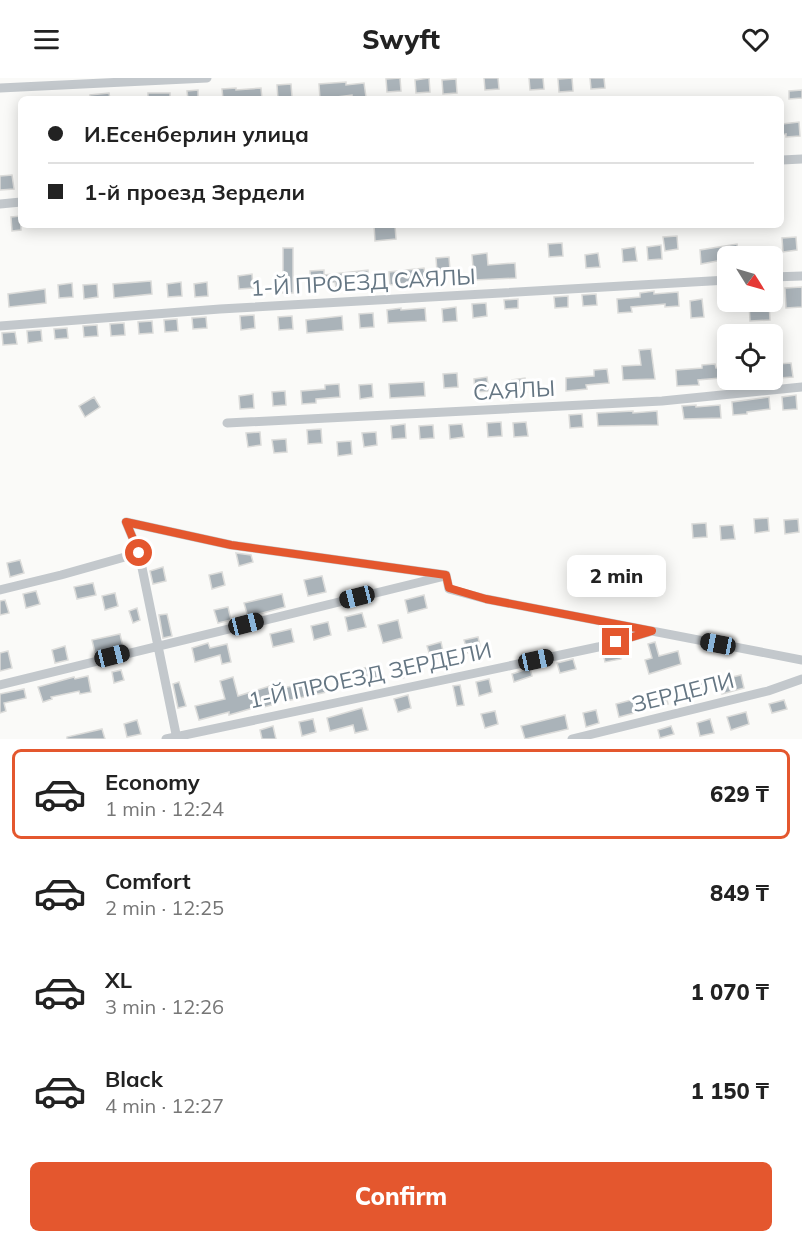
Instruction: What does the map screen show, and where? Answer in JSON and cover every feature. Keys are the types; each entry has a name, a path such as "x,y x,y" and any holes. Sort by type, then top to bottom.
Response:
{"street":[{"path":"0,88 207,78"},
{"path":"784,160 802,159"},
{"path":"0,204 18,202"},
{"path":"783,277 802,276"},
{"name":"1-Й ПРОЕЗД САЯЛЫ","path":"0,326 220,309 717,281"},
{"name":"САЯЛЫ","path":"227,423 662,401 802,387"},
{"path":"173,738 139,553 126,522 231,545 446,575"},
{"path":"0,590 139,553"},
{"path":"446,575 449,588 486,599 802,660"},
{"path":"0,685 446,575"},
{"name":"1-Й ПРОЕЗД ЗЕРДЕЛИ","path":"173,738 598,647 652,631"},
{"name":"ЗЕРДЕЛИ","path":"572,739 768,691 802,679"}],"building":[{"path":"400,78 401,91 387,92 386,79"},
{"path":"429,78 430,92 416,93 415,80"},
{"path":"484,78 498,78 499,89 485,90"},
{"path":"529,78 543,78 544,89 530,90"},
{"path":"572,78 573,91 559,92 558,79"},
{"path":"590,78 604,78 605,88 591,89"},
{"path":"456,79 457,93 443,94 442,80"},
{"path":"364,83 366,96 320,96 319,84"},
{"path":"291,84 292,96 278,96 277,85"},
{"path":"261,88 262,96 223,96 222,89"},
{"path":"198,90 198,96 188,96 187,91"},
{"path":"802,90 802,98 789,99 789,91"},
{"path":"109,93 110,96 90,96"},
{"path":"148,93 170,93 170,96 148,96"},
{"path":"799,122 800,136 786,137 784,124"},
{"path":"12,175 14,189 0,190 0,176"},
{"path":"18,216 18,228 21,230 12,231 11,217"},
{"path":"374,228 395,228 396,239 375,241"},
{"path":"677,236 678,249 665,251 663,237"},
{"path":"796,237 797,250 783,252 782,238"},
{"path":"562,243 563,256 549,257 548,244"},
{"path":"661,245 662,259 648,260 647,247"},
{"path":"635,247 637,261 623,262 622,249"},
{"path":"717,247 717,261 701,264 700,250"},
{"path":"283,248 293,248 293,293 283,293"},
{"path":"487,253 488,265 515,263 516,278 474,280 472,255"},
{"path":"598,253 600,267 586,268 585,255"},
{"path":"449,257 450,270 437,272 436,258"},
{"path":"424,268 426,281 390,285 389,272"},
{"path":"324,270 324,275 368,270 369,283 336,288 335,282 311,285 310,271"},
{"path":"252,274 253,288 239,289 238,276"},
{"path":"151,281 152,294 114,298 113,284"},
{"path":"181,282 182,296 168,297 167,284"},
{"path":"207,282 208,296 195,297 194,284"},
{"path":"72,283 73,297 59,298 58,285"},
{"path":"97,284 98,297 84,299 83,285"},
{"path":"802,287 802,307 786,308 785,288"},
{"path":"45,289 46,303 9,307 8,294"},
{"path":"654,291 654,294 678,292 679,306 665,307 665,304 631,307 632,312 618,313 617,299 640,297 640,293"},
{"path":"596,294 597,305 583,306 582,295"},
{"path":"568,296 568,307 555,308 554,297"},
{"path":"518,299 518,308 505,309 504,300"},
{"path":"702,299 704,317 691,318 690,301"},
{"path":"486,303 487,316 473,318 472,304"},
{"path":"456,307 457,321 443,322 442,309"},
{"path":"401,308 401,310 425,308 426,321 388,323 387,310"},
{"path":"750,312 770,312 770,320 750,321"},
{"path":"373,313 374,327 360,328 359,314"},
{"path":"254,315 255,328 241,330 240,316"},
{"path":"292,316 293,329 279,330 278,317"},
{"path":"342,316 343,330 307,333 306,320"},
{"path":"206,317 207,328 193,329 192,318"},
{"path":"177,319 178,331 165,332 164,320"},
{"path":"152,321 153,333 139,334 138,322"},
{"path":"124,323 125,335 111,336 110,324"},
{"path":"97,325 98,336 84,337 83,326"},
{"path":"67,328 68,338 55,339 54,329"},
{"path":"41,330 42,341 28,343 27,331"},
{"path":"15,332 17,344 3,345 2,333"},
{"path":"651,349 655,379 623,380 622,366 641,365 639,350"},
{"path":"791,363 793,377 783,378 783,364"},
{"path":"715,364 717,378 698,380 699,385 677,386 676,370 702,368 702,365"},
{"path":"607,369 609,383 586,385 587,389 566,391 566,378 594,376 594,370"},
{"path":"457,373 458,387 444,388 443,374"},
{"path":"487,377 489,391 475,392 474,379"},
{"path":"525,378 527,392 513,393 512,380"},
{"path":"424,382 425,396 390,398 389,384"},
{"path":"339,384 340,397 316,399 316,403 302,404 301,391 325,389 325,385"},
{"path":"372,384 373,397 360,399 359,385"},
{"path":"285,391 286,405 273,406 272,392"},
{"path":"253,394 254,408 240,409 239,396"},
{"path":"796,395 797,409 783,410 782,397"},
{"path":"94,397 100,407 85,417 79,406"},
{"path":"769,397 770,409 733,415 732,402"},
{"path":"696,405 696,407 720,405 721,418 684,419 682,406"},
{"path":"633,411 633,413 657,411 658,425 598,426 597,413"},
{"path":"582,414 583,427 570,428 569,415"},
{"path":"501,422 502,436 488,437 487,423"},
{"path":"526,422 528,436 514,437 513,423"},
{"path":"405,424 406,438 392,439 391,426"},
{"path":"462,424 464,437 450,439 449,425"},
{"path":"433,425 434,438 420,439 419,426"},
{"path":"321,429 322,443 308,444 307,430"},
{"path":"260,432 261,445 248,447 246,433"},
{"path":"376,432 377,445 364,447 362,433"},
{"path":"286,439 287,452 274,453 272,440"},
{"path":"351,441 352,454 338,456 337,442"},
{"path":"768,518 769,531 755,533 754,519"},
{"path":"798,519 799,532 785,534 784,520"},
{"path":"706,523 707,537 693,538 692,524"},
{"path":"733,525 735,539 721,540 720,526"},
{"path":"236,553 251,555 253,562 239,566"},
{"path":"20,560 24,573 10,577 7,563"},
{"path":"163,567 166,581 153,584 150,571"},
{"path":"222,572 225,585 212,589 209,575"},
{"path":"322,576 326,592 308,596 304,580"},
{"path":"93,583 96,595 77,599 74,587"},
{"path":"36,591 40,604 26,608 23,594"},
{"path":"115,593 118,606 105,610 102,596"},
{"path":"282,594 285,607 248,617 244,603"},
{"path":"424,595 427,608 408,613 405,600"},
{"path":"5,600 9,613 0,615 0,601"},
{"path":"228,607 231,620 218,623 214,610"},
{"path":"137,608 140,620 133,623 129,611"},
{"path":"362,613 366,627 348,631 345,617"},
{"path":"167,614 172,636 163,638 159,615"},
{"path":"398,620 402,638 383,643 378,625"},
{"path":"328,622 331,635 314,640 311,626"},
{"path":"291,629 294,642 273,647 270,634"},
{"path":"120,634 123,647 95,653 92,640"},
{"path":"478,637 481,650 468,653 464,640"},
{"path":"441,642 444,656 431,659 427,646"},
{"path":"655,642 659,656 678,651 681,664 649,674 645,660 652,658 648,644"},
{"path":"208,643 210,648 227,644 231,662 222,664 220,655 195,662 192,648"},
{"path":"65,646 68,660 55,663 52,650"},
{"path":"619,648 621,659 605,662 603,653"},
{"path":"8,651 12,668 0,671 0,653"},
{"path":"573,659 576,669 560,673 557,663"},
{"path":"412,661 415,675 402,678 399,665"},
{"path":"375,665 378,679 365,682 361,669"},
{"path":"530,668 532,676 514,682 512,674"},
{"path":"121,670 124,680 114,683 112,672"},
{"path":"741,675 744,688 722,694 719,680"},
{"path":"88,676 91,692 80,694 79,691 51,697 52,699 43,702 38,687 74,677 75,679"},
{"path":"233,677 238,696 270,686 275,704 199,720 195,706 225,699 220,681"},
{"path":"324,679 327,692 286,701 283,688"},
{"path":"489,679 492,692 479,696 476,682"},
{"path":"704,680 708,693 694,697 691,683"},
{"path":"179,682 186,706 178,708 173,684"},
{"path":"460,685 464,705 457,706 453,686"},
{"path":"24,689 26,698 4,703 6,711 0,713 0,694"},
{"path":"665,691 668,704 654,708 651,695"},
{"path":"408,695 411,708 398,712 394,699"},
{"path":"635,699 638,712 619,717 616,704"},
{"path":"784,700 787,709 772,713 769,704"},
{"path":"362,708 368,730 355,733 353,725 330,731 327,718"},
{"path":"596,710 599,723 586,727 583,713"},
{"path":"495,711 498,724 485,728 481,714"},
{"path":"746,712 749,724 731,730 727,717"},
{"path":"565,715 568,729 525,739 521,726"},
{"path":"313,719 316,732 302,736 299,722"},
{"path":"710,719 714,733 700,736 697,723"},
{"path":"137,720 141,734 127,737 124,724"},
{"path":"273,726 276,739 262,739 260,730"},
{"path":"671,726 674,734 660,738 658,730"},
{"path":"102,729 105,739 67,739 67,737"}],"route":[{"path":"139,553 126,522 231,545 446,575 449,588 486,599 652,631 616,642"}]}
